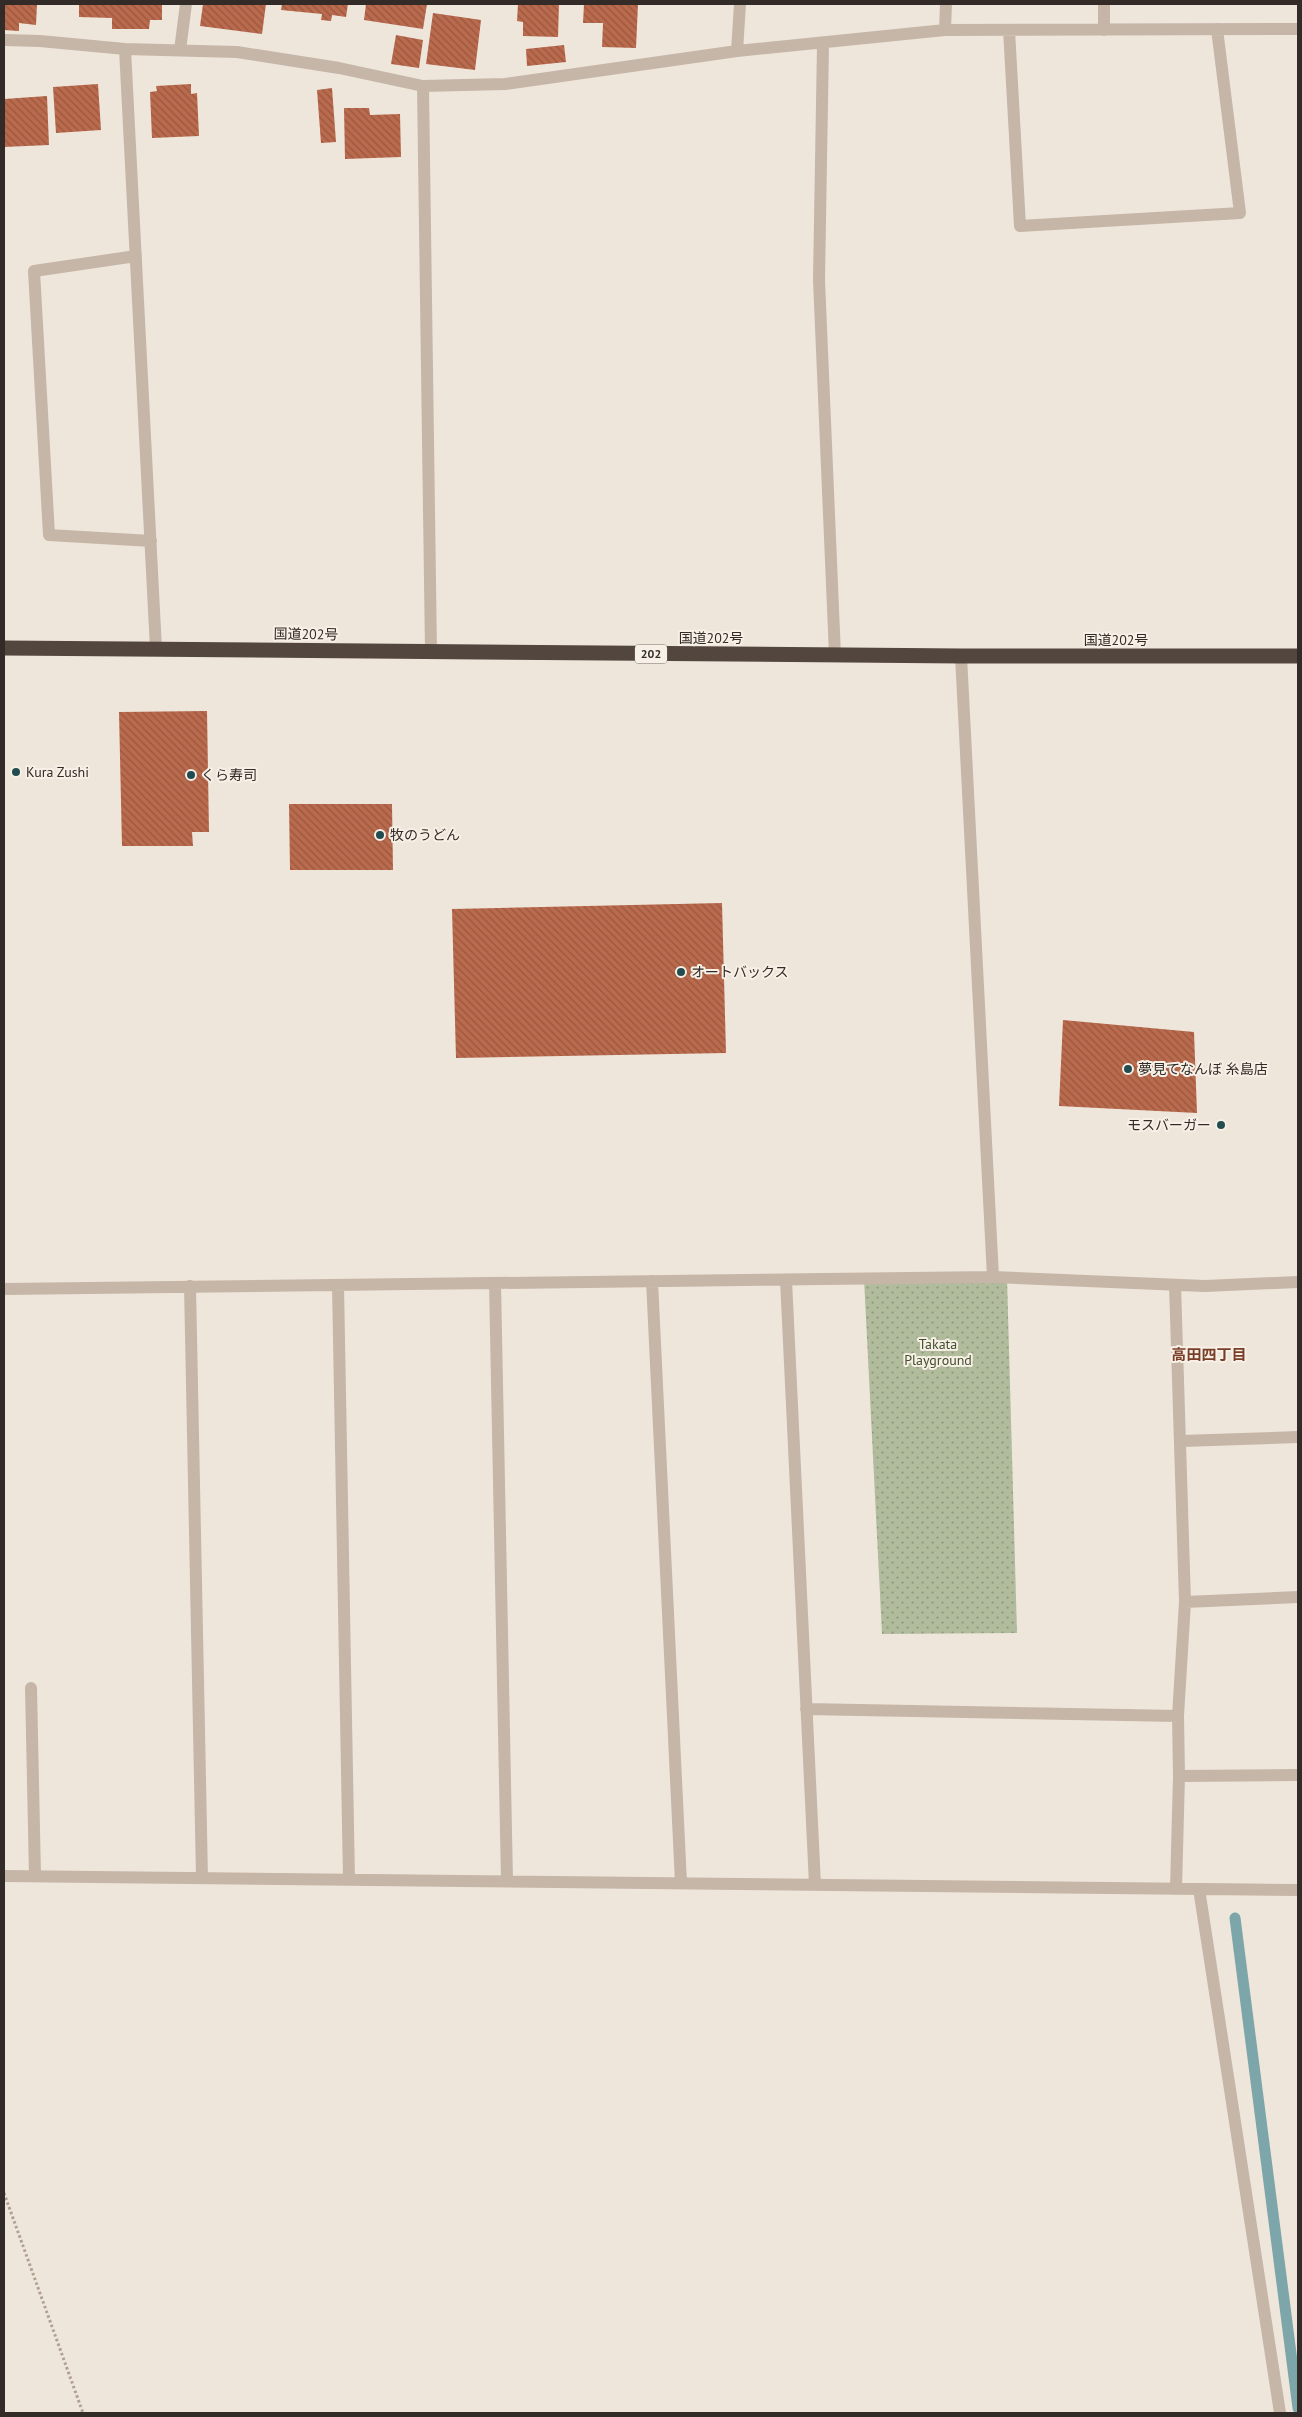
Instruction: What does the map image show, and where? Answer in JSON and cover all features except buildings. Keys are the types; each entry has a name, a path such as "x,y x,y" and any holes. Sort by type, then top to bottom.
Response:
{"highway":[{"name":"国道202号","path":"4,648 835,656 1298,656"}],"street":[{"path":"180,50 186,4"},
{"path":"738,51 740,4"},
{"path":"946,4 946,30"},
{"path":"1104,4 1104,30"},
{"path":"4,40 40,41 125,49 237,52 339,68 423,86 505,84 738,51 823,44 946,30 1298,29"},
{"path":"1009,30 1020,226 1240,213 1217,30"},
{"path":"823,44 819,280 835,656"},
{"path":"125,49 156,649"},
{"path":"423,86 431,652"},
{"path":"136,256 34,271 49,535 151,541"},
{"path":"961,656 993,1277"},
{"path":"4,1289 993,1277 1175,1285 1298,1282"},
{"path":"786,1280 815,1885"},
{"path":"652,1282 681,1883"},
{"path":"495,1283 507,1881"},
{"path":"338,1285 349,1880"},
{"path":"1175,1285 1182,1441 1185,1602 1178,1716 1179,1776 1176,1889"},
{"path":"190,1286 202,1878"},
{"path":"1182,1441 1298,1437"},
{"path":"1185,1602 1298,1597"},
{"path":"31,1688 35,1876"},
{"path":"806,1709 1178,1716"},
{"path":"1179,1776 1298,1775"},
{"path":"4,1876 1298,1890"},
{"path":"1200,1889 1280,2413"}],"path":[{"path":"4,2193 83,2413"}],"green space":[{"name":"Takata Playground","path":"1007,1278 1017,1633 882,1634 864,1279"}],"waterway":[{"path":"1235,1918 1298,2408"}],"place":[{"name":"Kura Zushi","path":"16,772"},
{"name":"くら寿司","path":"191,775"},
{"name":"牧のうどん","path":"380,835"},
{"name":"オートバックス","path":"681,972"},
{"name":"夢見てなんぼ 糸島店","path":"1128,1069"},
{"name":"モスバーガー","path":"1221,1125"}],"district":[{"name":"高田四丁目","path":"1209,1355"}]}
